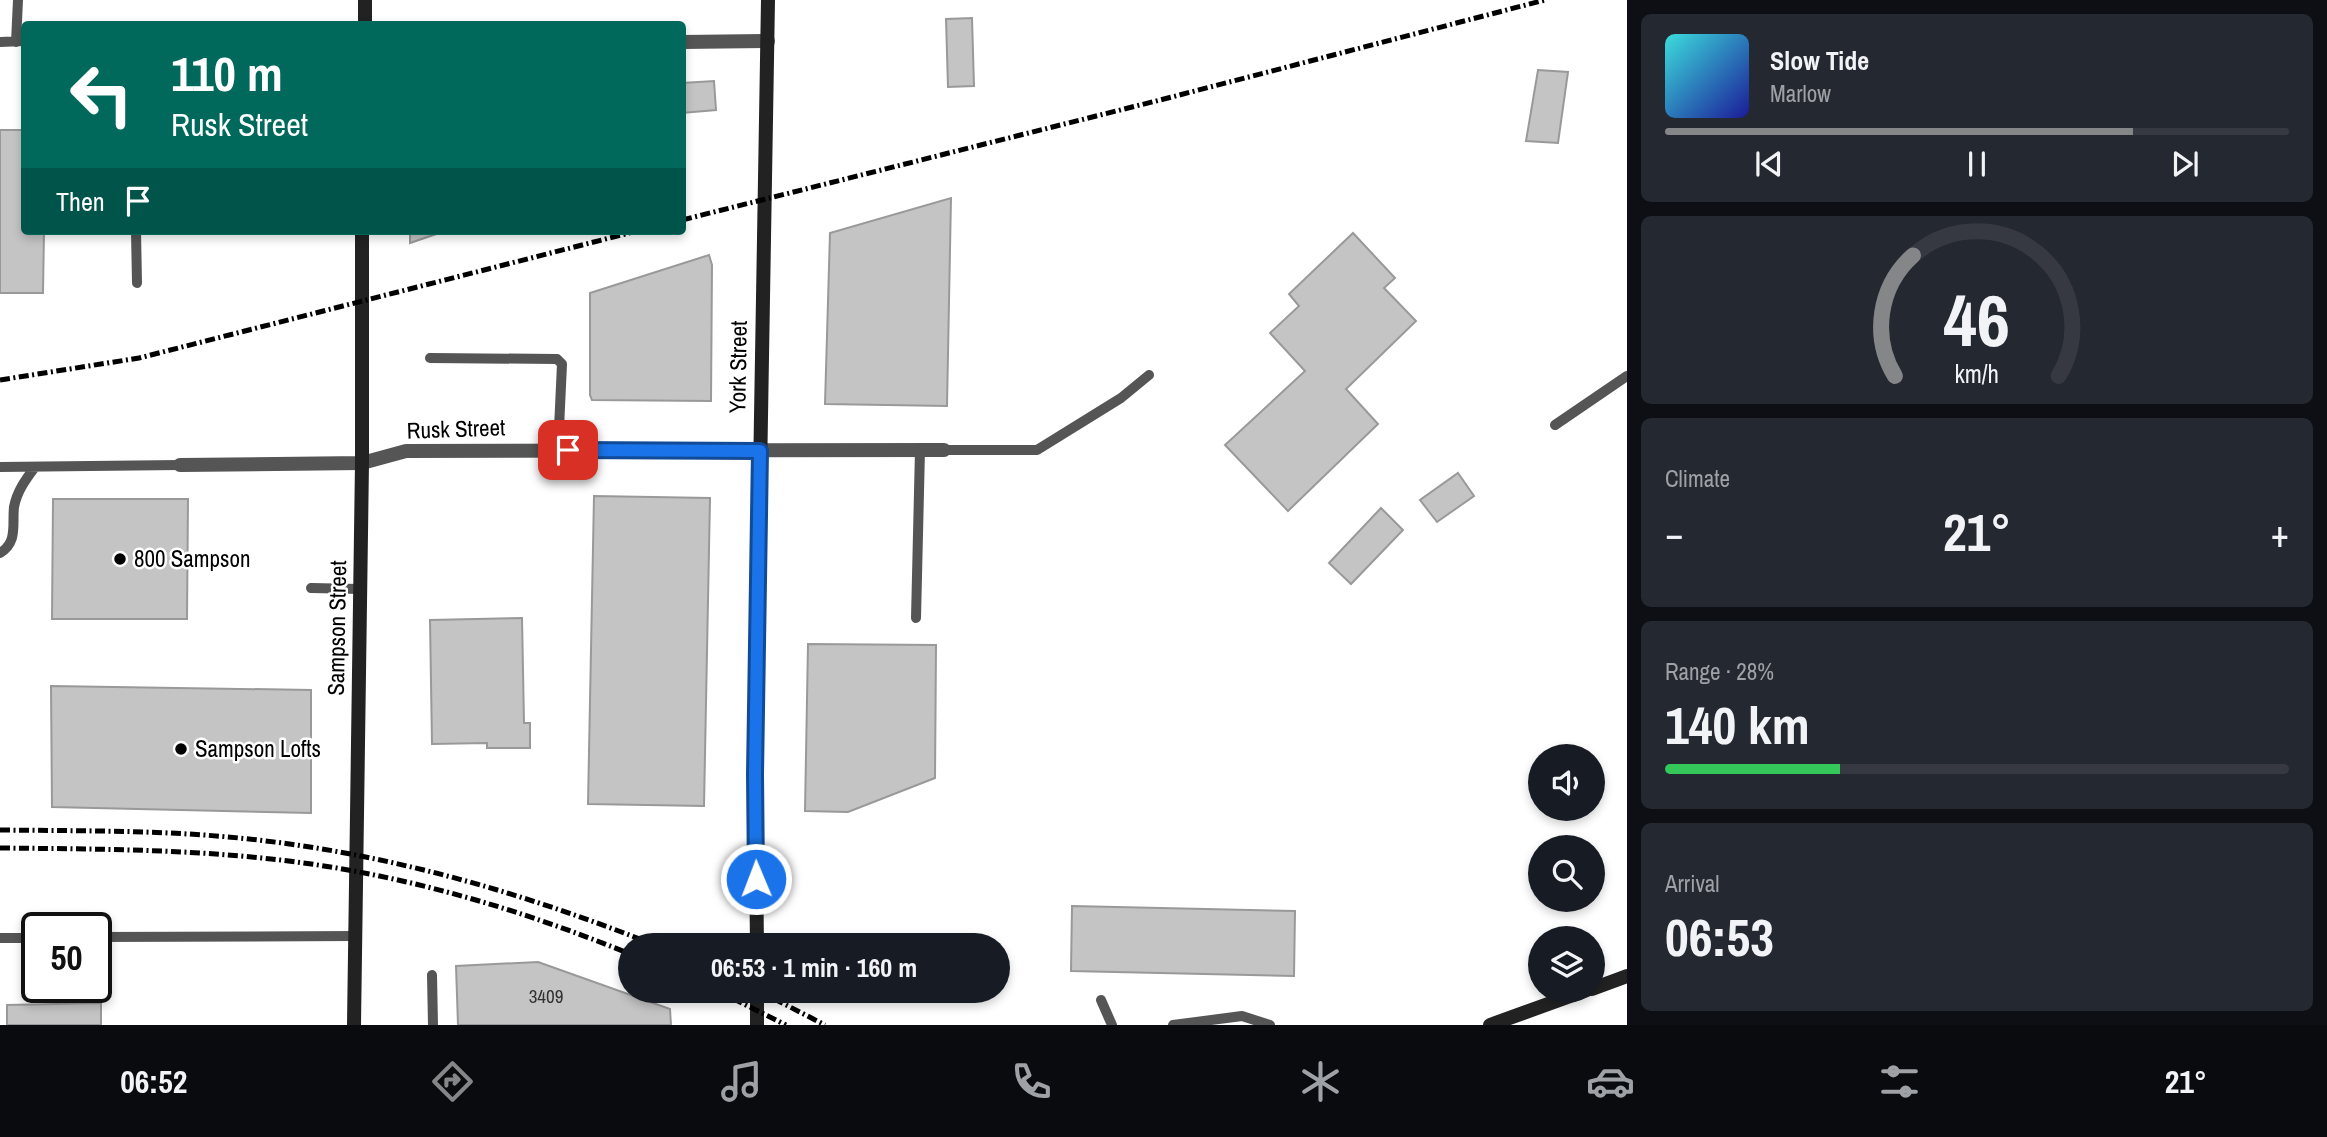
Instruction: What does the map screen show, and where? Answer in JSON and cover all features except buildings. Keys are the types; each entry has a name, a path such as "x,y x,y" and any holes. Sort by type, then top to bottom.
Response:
{"main road":[{"path":"365,0 365,21"},
{"name":"York Street","path":"757,933 755,774 768,0"},
{"name":"Sampson Street","path":"355,1025 362,235"},
{"path":"1605,984 1627,976"},
{"path":"757,1003 757,1025"},
{"path":"1490,1025 1551,1003"}],"street":[{"path":"686,42 768,41"},
{"name":"Rusk Street","path":"180,465 362,463 406,451 944,450"}],"lane":[{"path":"0,42 20,42 18,0"},
{"path":"136,235 137,283"},
{"path":"430,358 557,359 562,364 558,450"},
{"path":"944,450 1037,450 1121,398 1149,375"},
{"path":"1555,425 1627,376"},
{"path":"916,618 920,450"},
{"path":"0,467 180,465"},
{"path":"0,553 7,548 14,535 14,506 22,485 35,467"},
{"path":"311,588 360,589"},
{"path":"112,937 356,936"},
{"path":"0,938 21,938"},
{"path":"432,975 433,1025"},
{"path":"1101,1000 1112,1025"},
{"path":"1173,1025 1242,1016 1270,1025"}],"railway":[{"path":"686,219 1545,0"},
{"path":"0,380 139,358 621,235"},
{"path":"0,830 209,835 293,844 451,877 554,908 623,933"},
{"path":"0,848 169,851 317,865 408,882 454,894 543,921 618,949"},
{"path":"742,1003 786,1025"},
{"path":"782,1003 825,1025"}],"place":[{"name":"800 Sampson","path":"120,559"},
{"name":"Sampson Lofts","path":"181,749"}],"route":[{"path":"568,450 760,451 756,879"}]}
